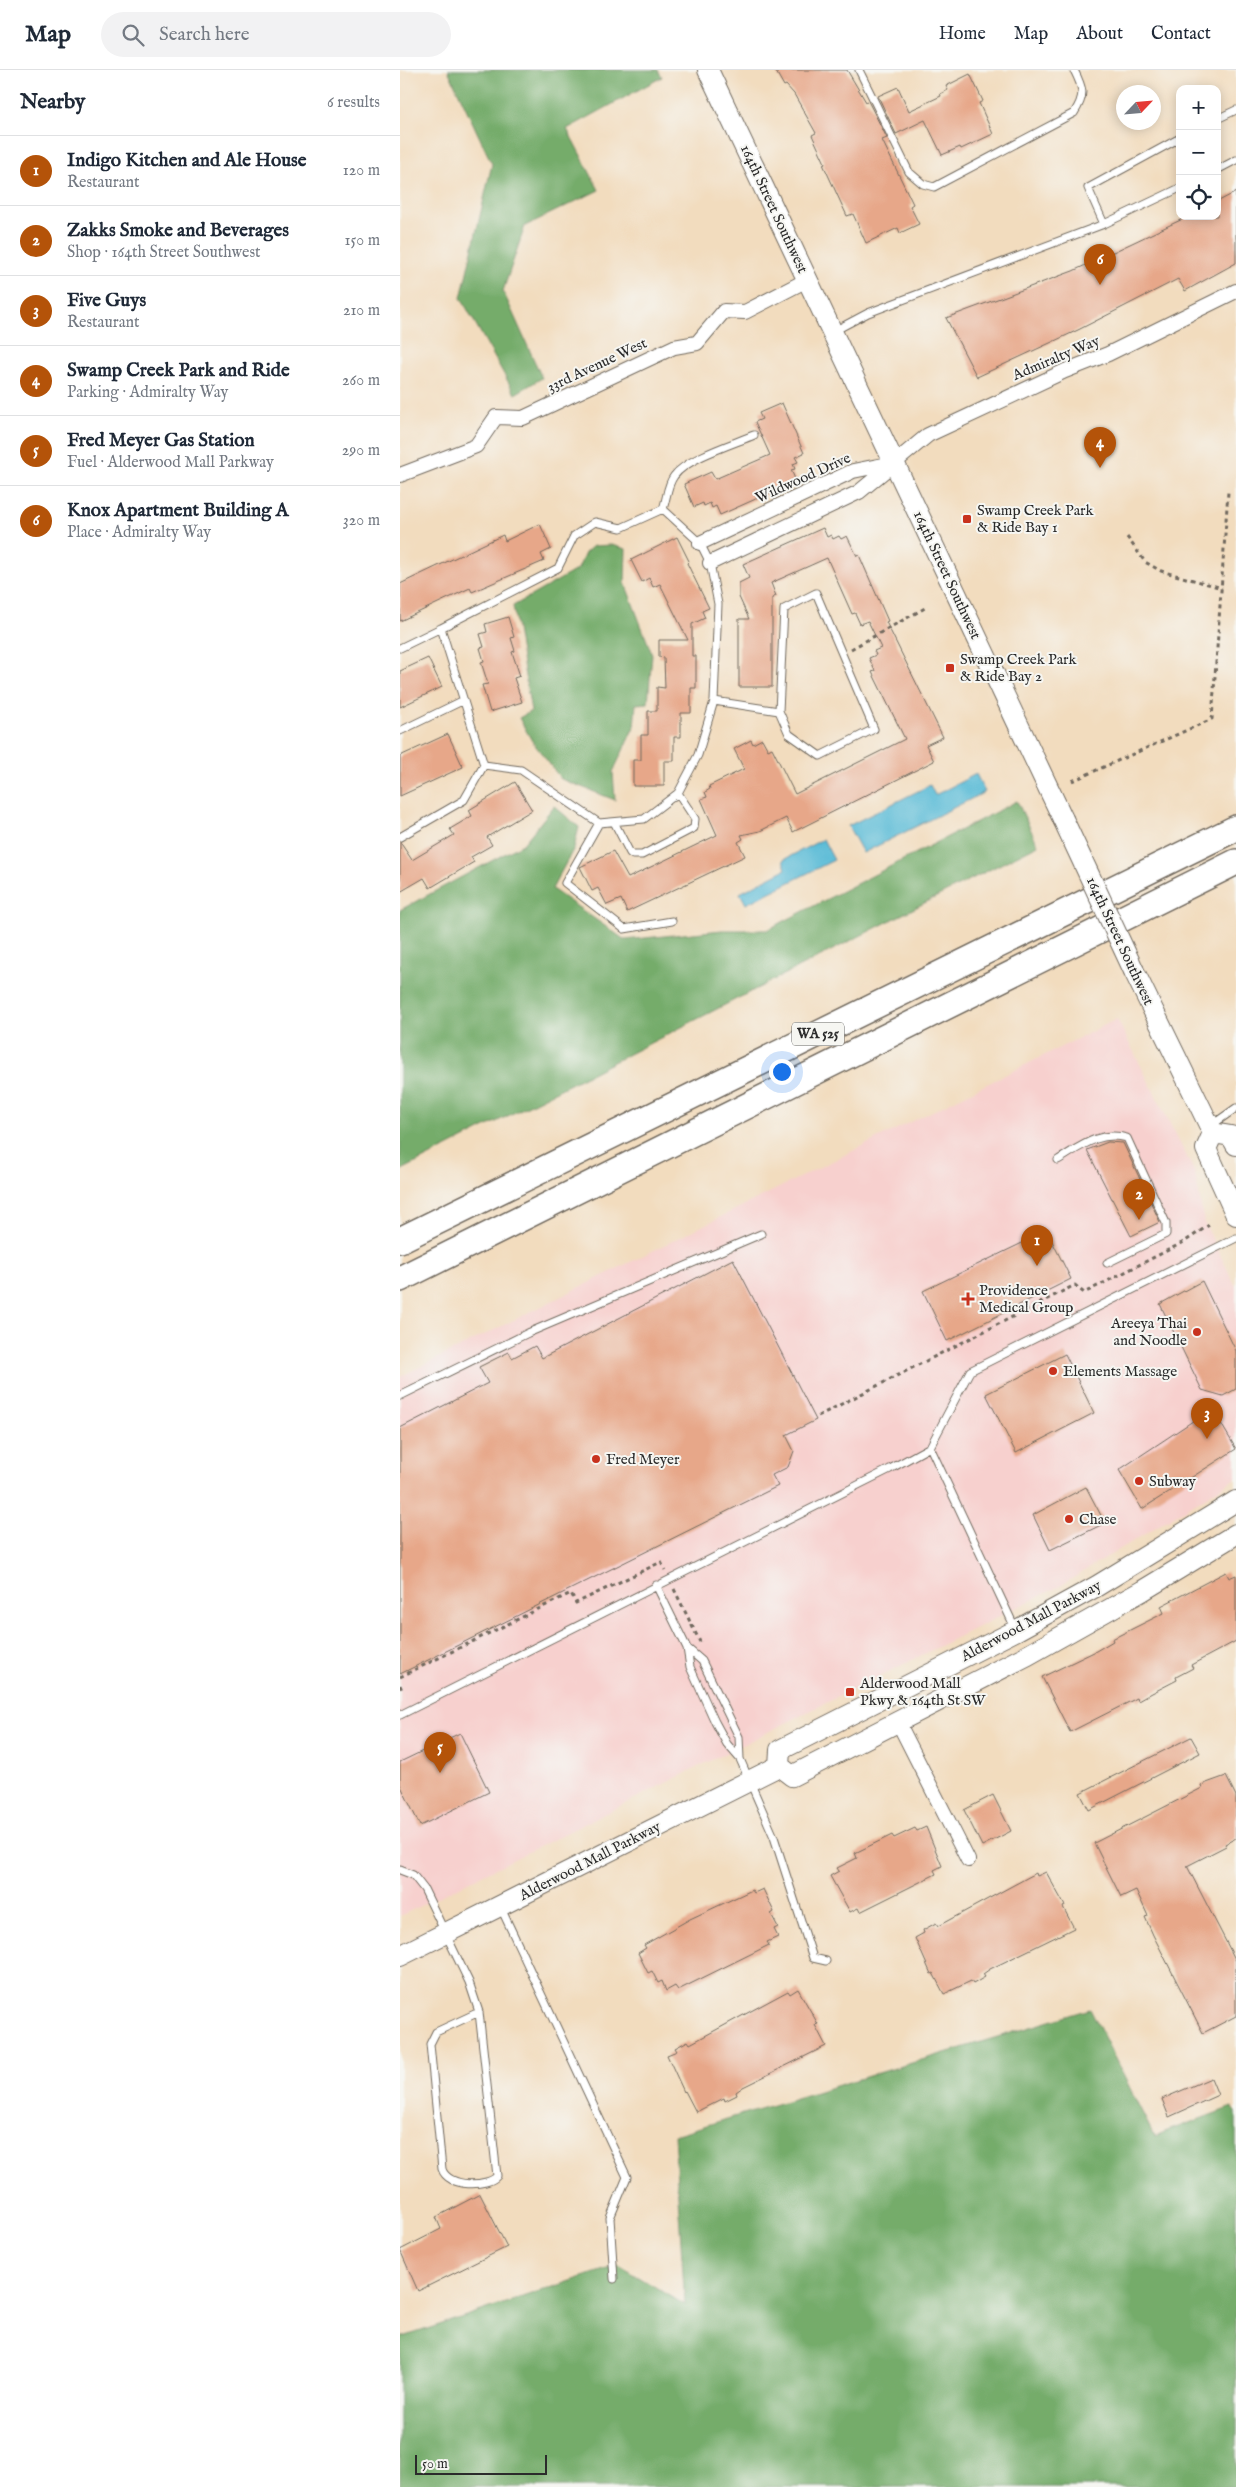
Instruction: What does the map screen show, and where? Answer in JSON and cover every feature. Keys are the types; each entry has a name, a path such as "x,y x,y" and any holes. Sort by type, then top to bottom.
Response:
{"highway":[{"name":"WA 525","path":"400,1240 1236,828"},
{"name":"WA 525","path":"400,1279 1236,862"}],"main road":[{"name":"164th Street Southwest","path":"708,70 1134,971 1212,1130"},
{"path":"1236,1145 1231,1136 1212,1130 1206,1150 1236,1215"},
{"name":"Alderwood Mall Parkway","path":"779,1766 780,1750 1016,1630 1130,1568 1236,1501"},
{"name":"Alderwood Mall Parkway","path":"779,1766 792,1776 1028,1655 1142,1591 1236,1534"},
{"name":"Alderwood Mall Parkway","path":"400,1956 779,1766"}],"street":[{"name":"33rd Avenue West","path":"400,475 476,446 496,417 523,418 674,347 697,343 724,311 745,312 807,280"},
{"name":"Admiralty Way","path":"894,463 928,436 1002,399 1108,354 1236,291"},
{"name":"Wildwood Drive","path":"700,543 853,471 894,463"},
{"path":"710,563 859,492 894,463"},
{"path":"898,1722 968,1860"}],"lane":[{"path":"859,70 909,172 924,184 934,187 1074,113 1081,102 1083,88 1074,70"},
{"path":"1221,117 1236,110"},
{"path":"1104,224 1088,188 1176,140"},
{"path":"1221,168 1236,160"},
{"path":"832,332 868,313 1104,224 1176,190"},
{"path":"663,509 668,486 674,475 684,467 754,436"},
{"path":"484,765 521,770 599,823 644,819 678,792 698,755 714,701 718,604 710,563 700,543 663,509"},
{"path":"400,648 558,568 574,536 596,522 621,528 663,509"},
{"path":"816,592 874,729 820,756 789,734 779,711 784,609 816,592"},
{"path":"400,836 464,800 484,765 441,628"},
{"path":"400,730 464,700"},
{"path":"714,701 779,711"},
{"path":"614,822 630,853 642,855 694,828 695,819 678,792"},
{"path":"599,823 564,883 624,928 672,921"},
{"path":"1212,1130 1236,1108"},
{"path":"1058,1160 1098,1137 1116,1135 1127,1138 1166,1223 1166,1234 1106,1263"},
{"path":"400,1396 528,1333 761,1234"},
{"path":"400,1716 656,1585 890,1469 930,1447 970,1370 1236,1238"},
{"path":"930,1447 1016,1630"},
{"path":"656,1585 687,1648 690,1667 704,1699 727,1744 740,1759 774,1837 812,1958 826,1961"},
{"path":"687,1648 702,1661 739,1737 740,1759"},
{"path":"400,1870 412,1875 424,1888 446,1932 479,2012 497,2176 490,2181 456,2183 445,2176 442,2169 430,2044 436,2032 479,2012"},
{"path":"500,1906 627,2176 610,2218 614,2279"}],"path":[{"path":"1072,781 1212,719 1228,492"},
{"path":"1127,537 1145,562 1162,570 1222,588"},
{"path":"842,654 924,608"},
{"path":"818,1416 1076,1285 1084,1292 1184,1242 1210,1225"},
{"path":"400,1686 402,1690 400,1691"}],"shaded area":[{"path":"1117,1019 1195,1173 1204,1222 1236,1287 1236,1478 1060,1586 400,1916 400,1377"}],"green space":[{"path":"448,70 658,70 662,77 567,129 599,190 525,226 503,291 542,378 515,394 461,298 492,164"},
{"path":"611,545 626,549 625,583 652,654 648,703 636,704 634,727 613,772 615,800 561,779 532,741 519,718 531,711 513,606 578,569 585,553 593,546"},
{"path":"1017,801 1038,845 400,1171 400,910 523,844 554,806 579,827 574,848 552,889 625,940 722,930 767,930"},
{"path":"1090,2009 1154,2136 1232,2107 1236,2112 1236,2487 400,2487 400,2338 619,2265 685,2305 674,2135"}],"water":[{"path":"976,774 985,792 863,853 848,826 930,785 935,795"},
{"path":"823,839 834,860 746,904 740,893 786,869 783,860"}],"building":[{"path":"775,70 847,70 866,102 868,101 887,138 882,140 913,204 910,206 919,224 900,233 898,228 866,243 853,214 847,216 823,164 825,163 812,135 816,133 794,94 786,85 784,86"},
{"path":"970,74 983,101 979,103 993,134 961,149 960,147 942,155 925,120 896,134 878,96 898,87 909,111 941,96 940,94 948,90 946,86"},
{"path":"1236,192 1236,263 1185,291 1178,279 1078,330 977,377 946,318 1073,271 1181,220 1221,220 1221,200"},
{"path":"782,403 804,453 795,457 798,462 793,464 795,469 791,470 796,481 720,515 716,506 712,508 710,503 704,506 703,503 694,507 684,484 711,472 715,479 770,455 755,422 762,419 759,413"},
{"path":"540,524 551,549 541,554 544,561 472,592 470,588 400,621 400,584 503,535 505,541"},
{"path":"823,528 827,537 831,535 833,539 839,536 841,539 847,536 857,556 859,555 888,621 886,622 943,737 926,745 934,761 793,832 786,818 760,831 741,835 743,839 738,842 745,856 627,912 621,899 607,905 598,888 592,891 580,867 613,851 628,878 717,835 701,799 707,797 705,792 710,789 709,786 744,769 734,749 751,740 753,744 762,739 768,750 772,748 795,794 905,739 872,672 875,671 869,658 876,655 874,651 881,648 868,621 860,624 855,613 852,614 827,558 771,583 776,596 772,598 772,687 739,687 739,619 749,619 739,597 739,583 749,578 743,564"},
{"path":"677,537 689,561 687,563 709,608 702,611 705,618 692,624 692,656 696,656 696,688 691,688 691,713 681,713 681,737 674,737 674,761 664,761 664,786 633,786 633,760 641,760 641,735 648,735 648,711 657,711 657,687 665,688 664,658 659,657 659,640 688,640 660,584 653,587 649,578 642,582 631,560"},
{"path":"508,617 514,637 511,638 515,651 512,652 520,676 514,678 522,702 490,712 482,685 488,684 481,662 484,661 480,648 484,647 480,634 487,632 485,624"},
{"path":"428,658 442,687 400,707 400,671"},
{"path":"448,734 463,767 400,796 400,756"},
{"path":"515,782 532,810 487,837 492,845 471,857 474,862 430,888 424,878 400,892 400,842 412,860 454,835 450,829 472,816 469,810"},
{"path":"1108,1142 1123,1143 1160,1222 1131,1236 1087,1150"},
{"path":"1047,1231 1071,1279 947,1341 923,1291"},
{"name":"Fred Meyer","path":"733,1259 816,1420 786,1435 794,1451 788,1467 772,1475 778,1486 400,1674 400,1428 488,1383 479,1367 509,1352 512,1358 535,1346 542,1358"},
{"path":"1202,1281 1236,1351 1236,1389 1223,1396 1202,1390 1160,1304"},
{"path":"1065,1354 1094,1413 1016,1453 986,1394"},
{"path":"1202,1415 1219,1420 1236,1449 1142,1509 1119,1470"},
{"name":"Chase","path":"1086,1487 1105,1523 1050,1550 1033,1515"},
{"path":"1226,1572 1229,1578 1236,1575 1236,1641 1191,1665 1193,1668 1176,1677 1177,1680 1138,1701 1137,1698 1070,1732 1042,1677 1096,1651 1113,1641 1112,1639 1164,1613 1161,1606"},
{"path":"460,1733 489,1792 420,1826 400,1784 400,1762"},
{"path":"1191,1737 1200,1753 1089,1810 1080,1793"},
{"path":"1226,1776 1236,1796 1236,1838 1225,1844 1226,1846 1187,1866 1236,1961 1236,2016 1203,2033 1153,1935 1145,1917 1148,1916 1136,1890 1121,1897 1094,1843 1202,1788 1201,1785"},
{"path":"993,1795 1011,1831 982,1846 964,1810"},
{"path":"926,1827 942,1866 934,1870 936,1874 860,1912 858,1908 850,1912 830,1876 839,1871 837,1868 857,1858 855,1853 892,1835 894,1838 915,1828 917,1831"},
{"path":"1046,1872 1065,1906 1063,1907 1074,1928 990,1969 983,1974 985,1977 973,1984 971,1981 944,1994 933,1973 931,1974 915,1938 924,1933 923,1930 936,1923 938,1926 1036,1873 1037,1876"},
{"path":"763,1889 774,1912 771,1914 778,1927 774,1929 778,1937 767,1942 769,1945 678,1990 675,1986 666,1991 662,1981 658,1983 652,1971 648,1973 638,1953 646,1948 644,1945 690,1919 752,1890 754,1893"},
{"path":"798,1989 818,2024 815,2025 826,2046 743,2087 736,2092 737,2095 725,2101 724,2098 696,2112 684,2092 667,2055 677,2051 675,2048 688,2041 690,2044 788,1991 790,1994"},
{"path":"1211,2078 1218,2095 1169,2117 1162,2099"},
{"path":"480,2194 507,2247 418,2291 400,2250 441,2229 436,2217"}],"place":[{"name":"Knox Apartment Building A","path":"1100,285"},
{"name":"Swamp Creek Park and Ride","path":"1100,468"},
{"name":"Swamp Creek Park & Ride Bay 1","path":"967,519"},
{"name":"Swamp Creek Park & Ride Bay 2","path":"950,668"},
{"name":"Zakks Smoke and Beverages","path":"1139,1220"},
{"name":"Indigo Kitchen and Ale House","path":"1037,1266"},
{"name":"Providence Medical Group","path":"968,1299"},
{"name":"Areeya Thai and Noodle","path":"1197,1332"},
{"name":"Elements Massage","path":"1053,1371"},
{"name":"Five Guys","path":"1207,1439"},
{"name":"Fred Meyer","path":"596,1459"},
{"name":"Subway","path":"1139,1481"},
{"name":"Chase","path":"1069,1519"},
{"name":"Alderwood Mall Pkwy & 164th St SW","path":"850,1692"},
{"name":"Fred Meyer Gas Station","path":"440,1773"}]}
